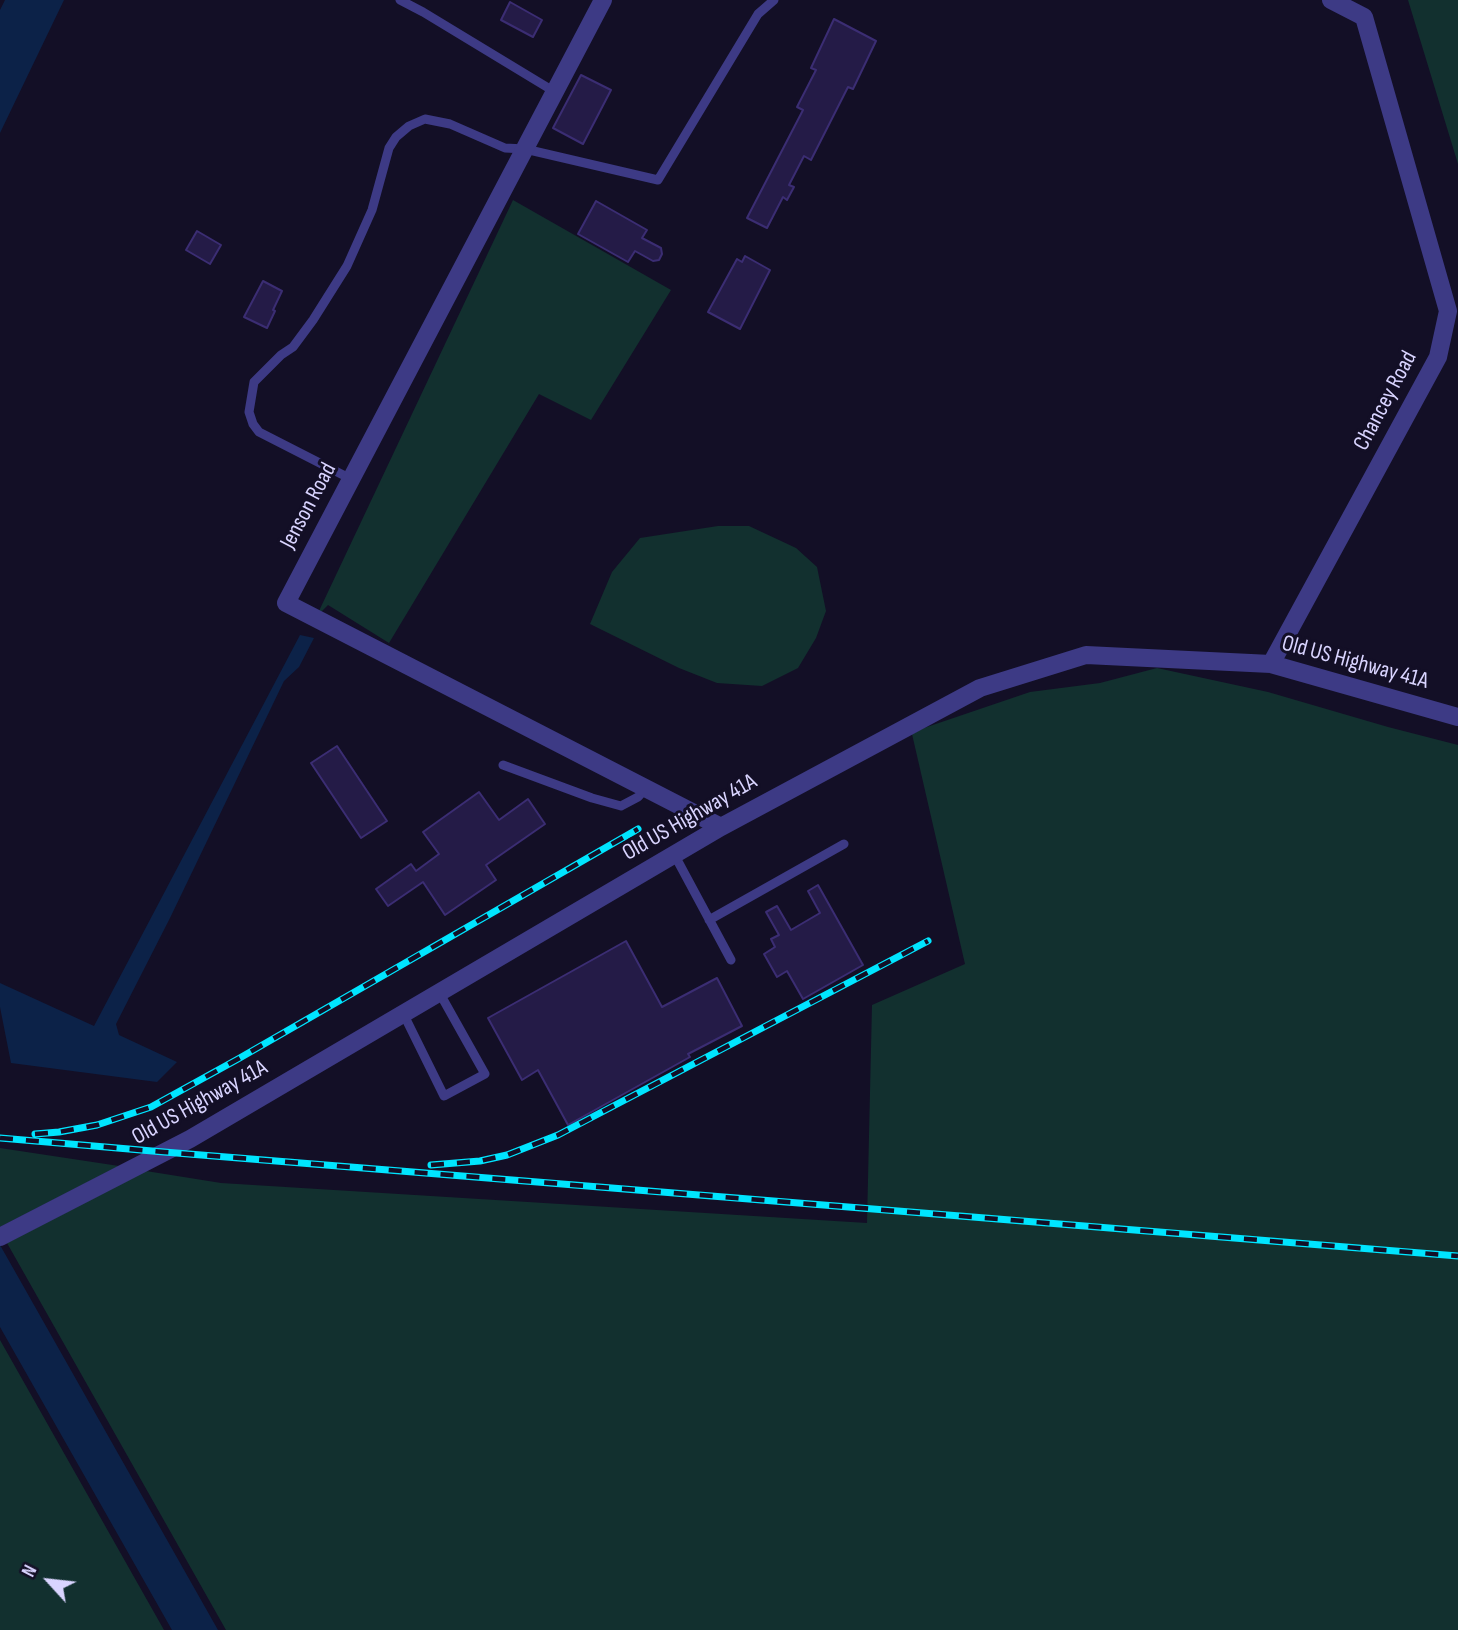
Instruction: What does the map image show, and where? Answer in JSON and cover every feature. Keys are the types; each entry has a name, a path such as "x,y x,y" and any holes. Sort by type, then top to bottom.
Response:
{"street":[{"name":"Jenson Road","path":"598,2 555,92 286,603 720,827"},
{"name":"Chancey Road","path":"1271,664 1438,358 1448,311 1364,18 1339,2"},
{"name":"Old US Highway 41A","path":"3,1235 190,1139 720,827 980,688 1086,656 1271,664 1458,717"}],"lane":[{"path":"400,0 555,92"},
{"path":"351,479 259,432 248,412 254,382 293,346 313,320 340,276 372,210 389,148 396,137 409,126 430,119 450,124 505,148 525,149 658,180 758,14 774,0"},
{"path":"503,765 621,806 638,797 646,788"},
{"path":"709,920 844,844"},
{"path":"674,854 731,960"},
{"path":"403,1013 444,1096 485,1074 439,992"}],"green space":[{"path":"1408,0 1458,0 1458,164"},
{"path":"513,200 671,290 591,420 539,394 389,643 328,605 319,611"},
{"path":"718,526 749,526 796,548 817,567 826,611 816,638 798,668 762,686 717,683 679,668 590,624 612,572 640,538"},
{"path":"1157,668 1268,692 1458,745 1458,1630 226,1630 7,1243 146,1171 221,1183 867,1223 872,1005 965,964 912,734 1030,692 1100,683"},
{"path":"0,1148 119,1166 0,1227"},
{"path":"0,1340 164,1630 0,1630"}],"water":[{"path":"5,0 64,0 0,133 0,10"},
{"path":"300,635 314,638 299,667 284,681 116,1024 119,1035 177,1062 157,1082 11,1063 0,1007 0,983 94,1026"},
{"path":"0,1245 218,1630 172,1630 0,1327"}],"building":[{"path":"510,2 542,20 533,37 501,20"},
{"path":"834,19 876,41 853,89 848,87 811,160 804,156 789,185 794,187 787,200 783,197 767,228 747,218 803,110 797,107 816,70 811,68"},
{"path":"581,75 611,90 583,144 553,128"},
{"path":"596,201 647,230 642,238 661,248 659,260 653,261 635,251 628,262 578,234"},
{"path":"197,231 221,245 210,264 186,250"},
{"path":"745,256 770,270 740,329 708,312 737,259 742,262"},
{"path":"263,281 282,291 267,328 244,317"},
{"path":"337,746 387,821 361,838 311,763"},
{"path":"479,792 499,820 528,799 545,824 486,865 496,880 445,915 423,882 388,906 376,889 411,864 416,871 439,854 423,832"},
{"path":"818,885 863,965 803,999 787,971 777,977 764,954 775,947 771,939 779,935 766,912 777,906 791,930 820,913 808,891"},
{"path":"626,941 662,1007 717,978 742,1026 688,1054 690,1057 568,1125 538,1070 522,1080 488,1018"}],"railway":[{"path":"35,1134 97,1125 151,1107 638,829"},
{"path":"431,1165 480,1161 507,1155 558,1135 928,941"},
{"path":"0,1138 1458,1256"}]}
